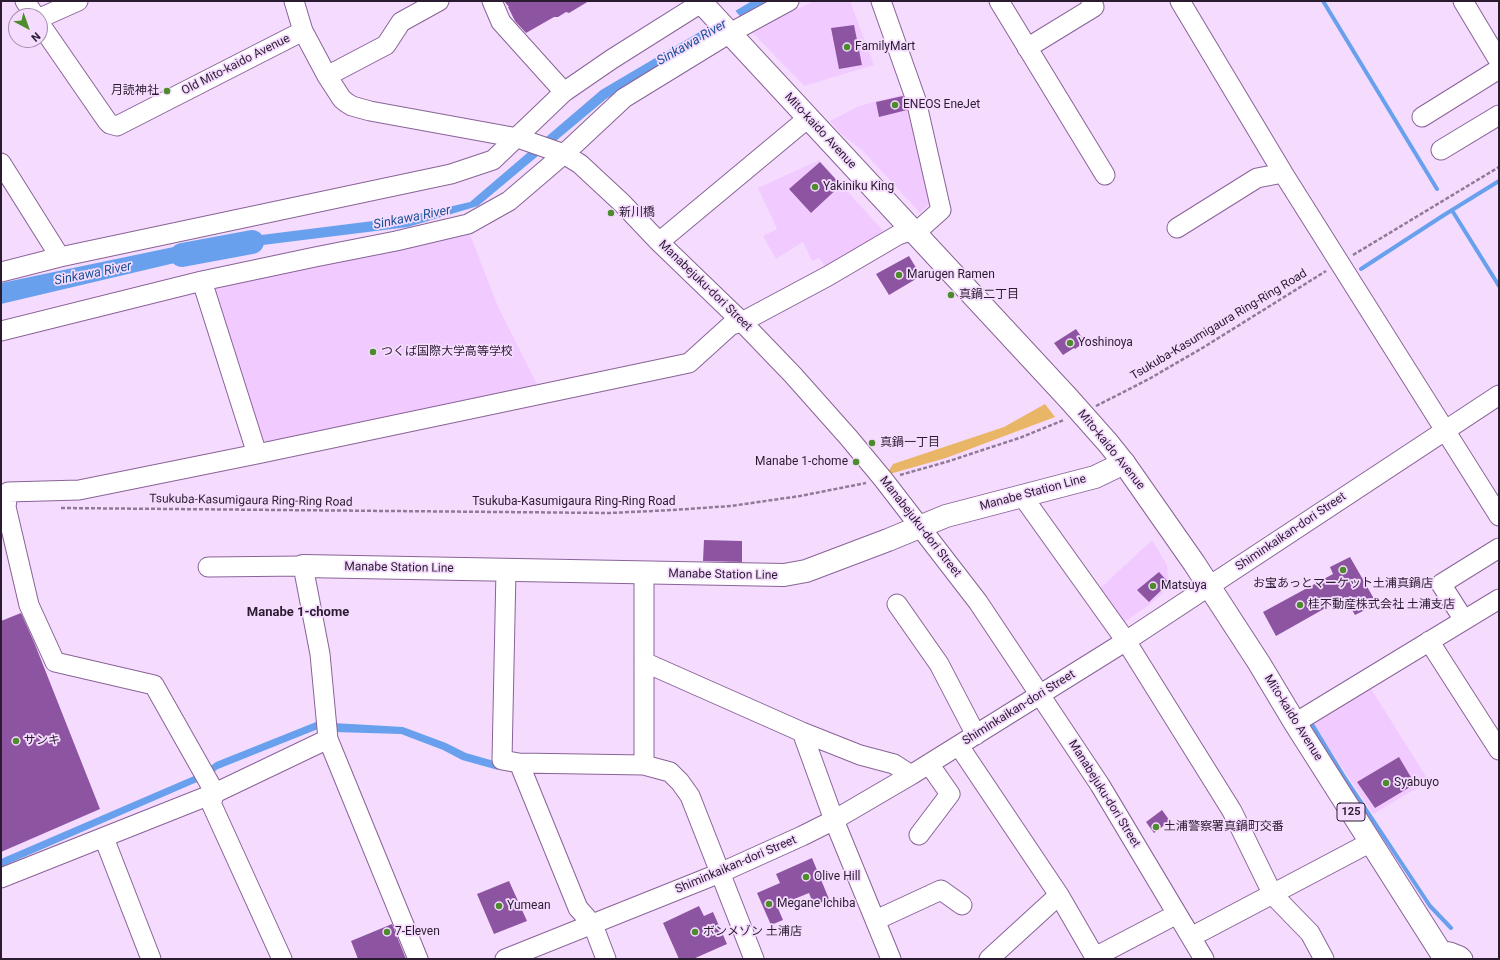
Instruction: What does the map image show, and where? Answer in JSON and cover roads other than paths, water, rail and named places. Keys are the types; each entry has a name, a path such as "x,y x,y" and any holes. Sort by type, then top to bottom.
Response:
{"main road":[{"name":"Mito-kaido Avenue","path":"703,3 728,32 913,229 1082,413 1124,463 1172,531 1259,663 1295,723 1442,955"},
{"name":"Manabe Station Line","path":"303,566 784,576 814,568 946,516 1095,477 1124,463"}],"street":[{"path":"48,14 78,1"},
{"path":"294,1 303,31"},
{"path":"327,76 386,45 401,22 439,1"},
{"path":"492,1 501,22 564,92"},
{"path":"1,331 202,282 396,241 468,224 509,201 558,152 624,98 728,32 789,1"},
{"path":"215,793 154,685 55,662 29,605 6,508 8,492 79,490 258,454 689,363 731,325 742,322 828,276 898,235 922,226 941,210 916,100 881,1"},
{"path":"999,1 1105,175"},
{"path":"1027,48 1094,7 1091,1"},
{"path":"1180,1 1283,173 1499,516"},
{"path":"1463,1 1499,61"},
{"path":"1,272 60,257 451,174 493,160 522,139 564,92 612,59 703,3"},
{"name":"Old Mito-kaido Avenue","path":"48,36 107,121 110,124 117,126 303,31 327,76 342,99 352,106 522,139 558,152"},
{"path":"1422,117 1499,69"},
{"path":"1442,150 1499,115"},
{"path":"659,242 808,118"},
{"name":"Manabejuku-dori Street","path":"558,152 580,164 598,180 659,242 742,322 793,375 883,479 978,602 1040,694 1100,785 1204,959"},
{"path":"1,163 60,257"},
{"path":"1177,228 1257,178 1283,173"},
{"path":"202,282 258,454"},
{"name":"Shiminkaikan-dori Street","path":"505,959 720,873 796,839 834,820 912,775 1126,641 1499,395"},
{"path":"1023,496 1126,641 1232,811 1273,895 1310,933 1324,959"},
{"path":"1464,620 1441,584 1499,548"},
{"path":"208,567 303,566 320,654 328,739 418,959"},
{"path":"506,570 502,760 519,763 644,764 670,772 680,782 690,796 754,959"},
{"path":"644,574 644,764"},
{"path":"1295,723 1499,599"},
{"path":"897,604 939,664 976,735"},
{"path":"1429,641 1499,750"},
{"path":"644,662 802,732 860,755 894,764 912,775"},
{"path":"802,732 834,820 891,959"},
{"path":"1,878 215,793 328,739"},
{"path":"959,746 1059,895 1096,958 1177,914"},
{"path":"519,763 578,908 593,925 606,959"},
{"path":"919,835 950,794 929,764"},
{"path":"215,793 211,803 282,959"},
{"path":"104,838 151,959"},
{"path":"1191,937 1273,895 1370,842"},
{"path":"876,920 942,890 962,905"},
{"path":"989,959 1059,895"},
{"path":"1442,955 1450,952 1460,956 1463,959"}],"water":[{"path":"752,1 773,1 606,99 478,206 408,227 263,245 221,253 216,238 261,235 405,217 470,202 601,90"},
{"path":"212,239 217,253 1,304 1,283"},
{"path":"316,722 403,727 446,743 466,753 501,763 498,770 462,760 443,750 401,734 334,732 318,729 218,769 204,779 1,867 1,859 201,773 216,762"}],"waterway":[{"path":"1323,1 1437,189"},
{"path":"1361,269 1499,181"},
{"path":"1453,212 1499,286"},
{"name":"Sinkawa River","path":"182,255 252,242"},
{"path":"1310,721 1343,775 1430,906 1451,928"}],"place":[{"name":"FamilyMart","path":"847,47"},
{"name":"月読神社","path":"167,91"},
{"name":"ENEOS EneJet","path":"895,105"},
{"name":"Yakiniku King","path":"815,187"},
{"name":"新川橋","path":"611,213"},
{"name":"Marugen Ramen","path":"899,275"},
{"name":"真鍋二丁目","path":"951,295"},
{"name":"Yoshinoya","path":"1070,343"},
{"name":"つくば国際大学高等学校","path":"373,352"},
{"name":"真鍋一丁目","path":"872,443"},
{"name":"Manabe 1-chome","path":"856,462"},
{"name":"お宝あっとマーケット土浦真鍋店","path":"1343,570"},
{"name":"Matsuya","path":"1153,586"},
{"name":"桂不動産株式会社 土浦支店","path":"1300,605"},
{"name":"サンキ","path":"16,741"},
{"name":"Syabuyo","path":"1386,783"},
{"name":"土浦警察署真鍋町交番","path":"1156,827"},
{"name":"Olive Hill","path":"806,877"},
{"name":"Megane Ichiba","path":"769,904"},
{"name":"Yumean","path":"499,906"},
{"name":"7-Eleven","path":"387,932"},
{"name":"ボンメゾン 土浦店","path":"695,932"}],"district":[{"name":"Manabe 1-chome","path":"298,613"}]}
